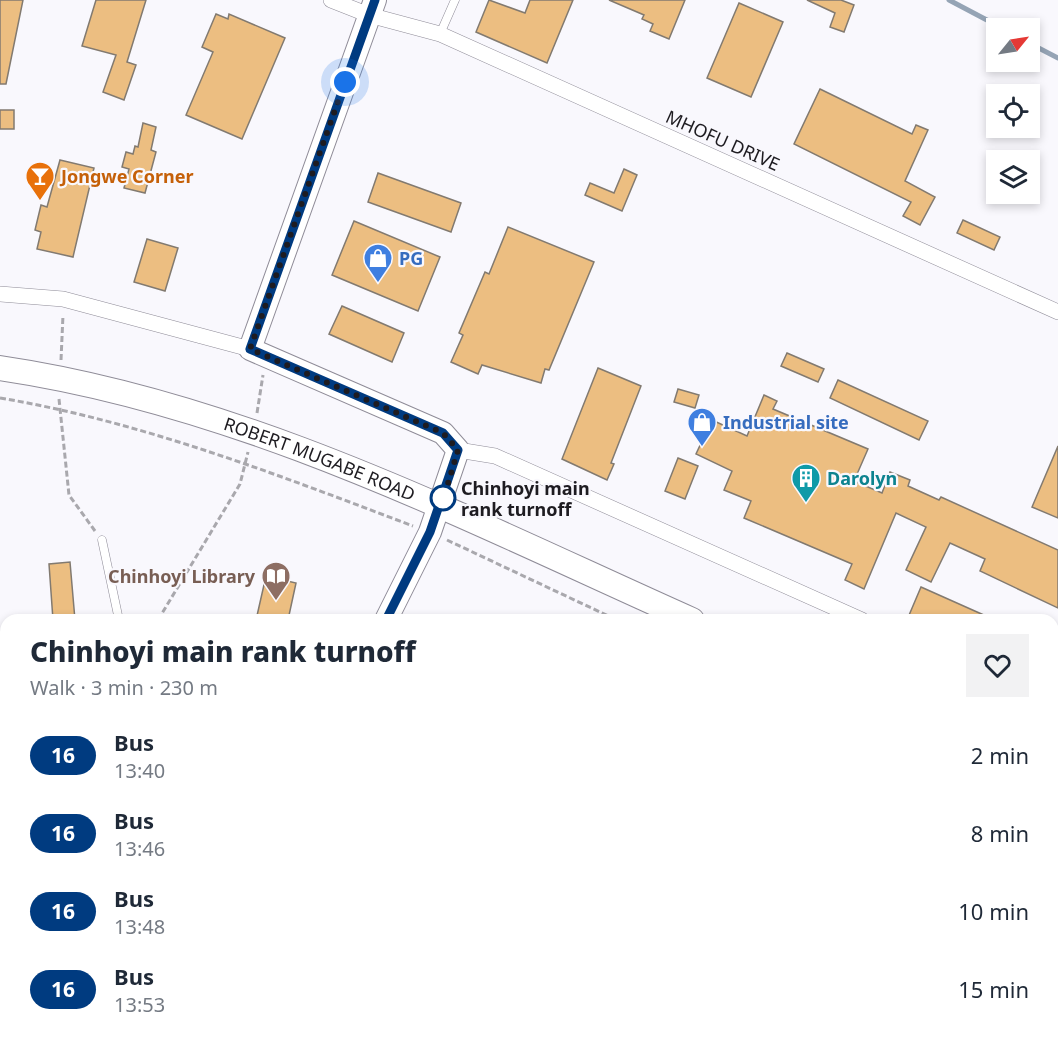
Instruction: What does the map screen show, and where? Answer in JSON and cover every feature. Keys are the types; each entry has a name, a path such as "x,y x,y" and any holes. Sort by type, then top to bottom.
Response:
{"main road":[{"name":"ROBERT MUGABE ROAD","path":"0,368 61,377 254,430 382,480 679,614"}],"street":[{"name":"MHOFU DRIVE","path":"331,0 372,7 440,34 1058,312"},
{"path":"258,353 372,7"},
{"path":"0,294 63,299 258,353 443,433 458,450 495,456 849,614"},
{"path":"389,614 441,507 458,450"}],"lane":[{"path":"440,34 456,0"},
{"path":"102,540 118,614"}],"path":[{"path":"63,299 58,408 69,495 102,540"},
{"path":"162,614 240,484 254,430 258,353"},
{"path":"0,398 58,408 246,462 430,532 604,614"}],"building":[{"path":"0,0 23,0 6,84 0,84"},
{"path":"96,0 146,0 127,62 136,65 124,100 103,92 116,55 82,46"},
{"path":"489,0 525,13 530,0 573,0 547,63 476,32"},
{"path":"609,0 685,0 669,39 650,31 653,24 642,19 644,15"},
{"path":"807,0 841,0 854,5 844,32 830,27 835,13"},
{"path":"739,3 783,22 751,97 707,78"},
{"path":"216,14 228,19 229,14 285,38 242,139 186,115 213,52 202,47"},
{"path":"820,89 912,134 916,125 928,130 905,181 935,197 920,225 903,216 911,202 794,144"},
{"path":"0,110 14,110 14,129 0,129"},
{"path":"143,123 156,127 151,150 156,152 145,193 124,188 129,169 122,167 126,152 133,154 135,146 138,147"},
{"path":"60,160 94,168 73,257 37,249 41,232 35,230 41,205 47,207"},
{"path":"624,169 637,175 622,211 585,195 590,183 614,193"},
{"path":"378,173 461,203 451,232 368,202"},
{"path":"963,220 1000,237 994,250 957,233"},
{"path":"354,221 440,257 418,311 332,275"},
{"path":"508,227 594,262 549,370 545,369 541,383 482,365 478,374 451,362 463,335 459,333 485,272 489,274"},
{"path":"147,239 178,248 165,291 134,282"},
{"path":"342,306 404,333 392,362 329,334"},
{"path":"787,353 824,369 818,382 781,366"},
{"path":"598,368 641,386 611,463 614,464 607,480 562,459"},
{"path":"838,380 928,421 919,440 830,398"},
{"path":"678,389 699,395 695,408 674,402"},
{"path":"764,395 777,401 773,409 868,449 854,481 882,493 890,472 910,480 908,486 939,500 941,497 1058,550 1058,608 980,571 985,559 950,543 931,582 906,570 926,527 896,513 864,589 845,580 852,564 744,518 751,501 724,490 732,471 696,454 712,420 747,436"},
{"path":"1058,446 1058,518 1032,507"},
{"path":"678,458 698,466 685,499 665,491"},
{"path":"70,562 74,614 53,614 49,564"},
{"name":"Chinhoyi Library","path":"266,576 296,583 289,614 257,614"},
{"path":"921,587 982,614 910,614"}],"waterway":[{"path":"949,0 986,20"},
{"path":"1040,49 1058,58"}],"bus line":[{"name":"16","path":"375,0 250,349 443,433 458,450 441,507 389,614"}],"place":[{"name":"Jongwe Corner","path":"40,202"},
{"name":"PG","path":"378,284"},
{"name":"Industrial site","path":"702,448"},
{"name":"Chinhoyi main rank turnoff","path":"443,498"},
{"name":"Darolyn","path":"806,504"},
{"name":"Chinhoyi Library","path":"276,602"}],"route":[{"path":"345,82 250,349 443,433 458,450 441,507 443,498"}]}
